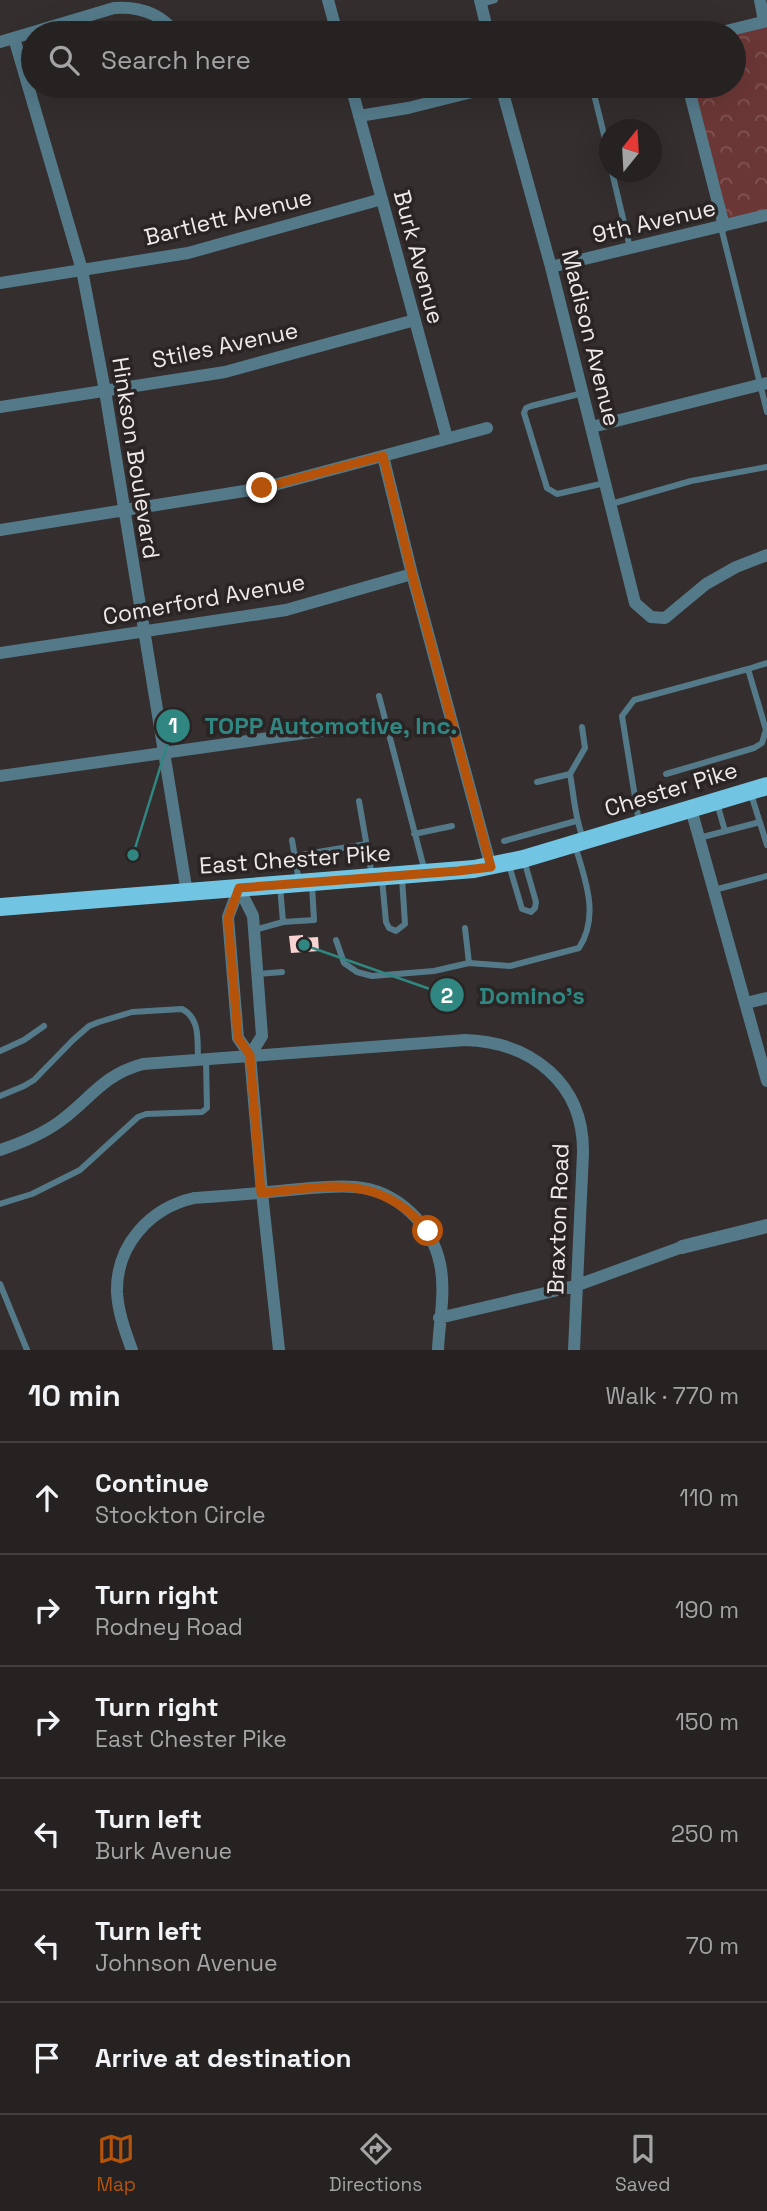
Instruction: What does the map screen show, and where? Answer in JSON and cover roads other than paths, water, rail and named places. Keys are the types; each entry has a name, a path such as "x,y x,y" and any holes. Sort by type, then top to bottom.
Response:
{"main road":[{"name":"Chester Pike","path":"583,841 759,789"},
{"name":"East Chester Pike","path":"0,907 425,874 512,861 583,841"}],"street":[{"path":"328,0 334,21"},
{"path":"746,26 766,21 760,0"},
{"path":"480,2 485,21"},
{"path":"71,21 114,8 130,7 148,11 166,21"},
{"path":"0,42 21,36"},
{"name":"Hinkson Boulevard","path":"14,38 21,62"},
{"name":"Hinkson Boulevard","path":"32,98 82,270 105,391 187,892"},
{"name":"Burk Avenue","path":"354,98 447,439"},
{"path":"359,116 449,98"},
{"name":"Madison Avenue","path":"502,98 551,267 635,603 651,617 665,618 706,584 736,567 767,555"},
{"path":"691,98 723,227"},
{"name":"Bartlett Avenue","path":"0,283 188,253 382,199"},
{"name":"9th Avenue","path":"551,267 767,215"},
{"name":"Stiles Avenue","path":"0,407 225,372 415,320"},
{"path":"592,427 763,384"},
{"path":"0,530 262,488 487,428"},
{"path":"383,456 412,574 512,861"},
{"name":"Comerford Avenue","path":"0,653 286,610 412,574"},
{"path":"0,776 326,730"},
{"path":"691,809 767,1081"},
{"path":"239,888 253,916 258,974 262,1036 250,1055"},
{"path":"239,888 228,918 238,1038 250,1055 261,1193 279,1350"},
{"path":"746,1003 767,998"},
{"name":"Braxton Road","path":"0,1150 45,1132 113,1075 143,1063 465,1040 496,1043 537,1061 559,1080 576,1108 581,1123 583,1153 574,1350"},
{"path":"132,1350 118,1306 118,1274 122,1258 140,1228 163,1209 178,1201 194,1198 340,1186 358,1187 379,1193 409,1210 428,1231 438,1253 442,1276 438,1350"},
{"path":"439,1318 575,1286 682,1247 767,1226"}],"lane":[{"path":"480,2 495,0"},
{"path":"595,98 600,119"},
{"path":"614,182 630,248"},
{"path":"723,227 763,384 767,412"},
{"path":"583,393 531,405 524,413 551,492 557,494 605,482"},
{"path":"611,504 691,481 767,467"},
{"path":"639,824 622,716 625,710 634,700 767,663"},
{"path":"666,774 754,748 762,743 766,730 748,669"},
{"path":"379,696 425,874"},
{"path":"336,940 345,963 364,975 372,976 434,971 468,963 510,966 579,948 587,932 591,904 583,841 576,821 578,810 570,774 585,748 582,727"},
{"path":"537,782 570,774"},
{"path":"759,789 760,822 767,845"},
{"path":"717,801 725,831"},
{"path":"359,802 366,844 377,878 386,922 389,928 396,930 405,924 401,876"},
{"path":"504,841 576,821"},
{"path":"699,838 760,822"},
{"path":"415,834 452,826"},
{"path":"546,830 553,850"},
{"path":"512,861 536,902 531,912 525,911 521,906 512,861 520,837"},
{"path":"254,930 283,922 314,920 305,883 294,856 292,840"},
{"path":"294,856 366,844"},
{"path":"714,890 767,876"},
{"path":"280,885 283,922"},
{"path":"465,928 468,963"},
{"path":"258,974 282,972"},
{"path":"0,1096 34,1080 89,1026 132,1012 182,1009 188,1012 196,1023 208,1098 206,1108 202,1112 146,1114 138,1117 80,1170 32,1194 0,1204"},
{"path":"0,1051 24,1040 44,1026"},
{"path":"0,1284 27,1350"}],"place":[{"name":"TOPP Automotive, Inc.","path":"133,855"},
{"name":"Domino's","path":"304,945"}]}
